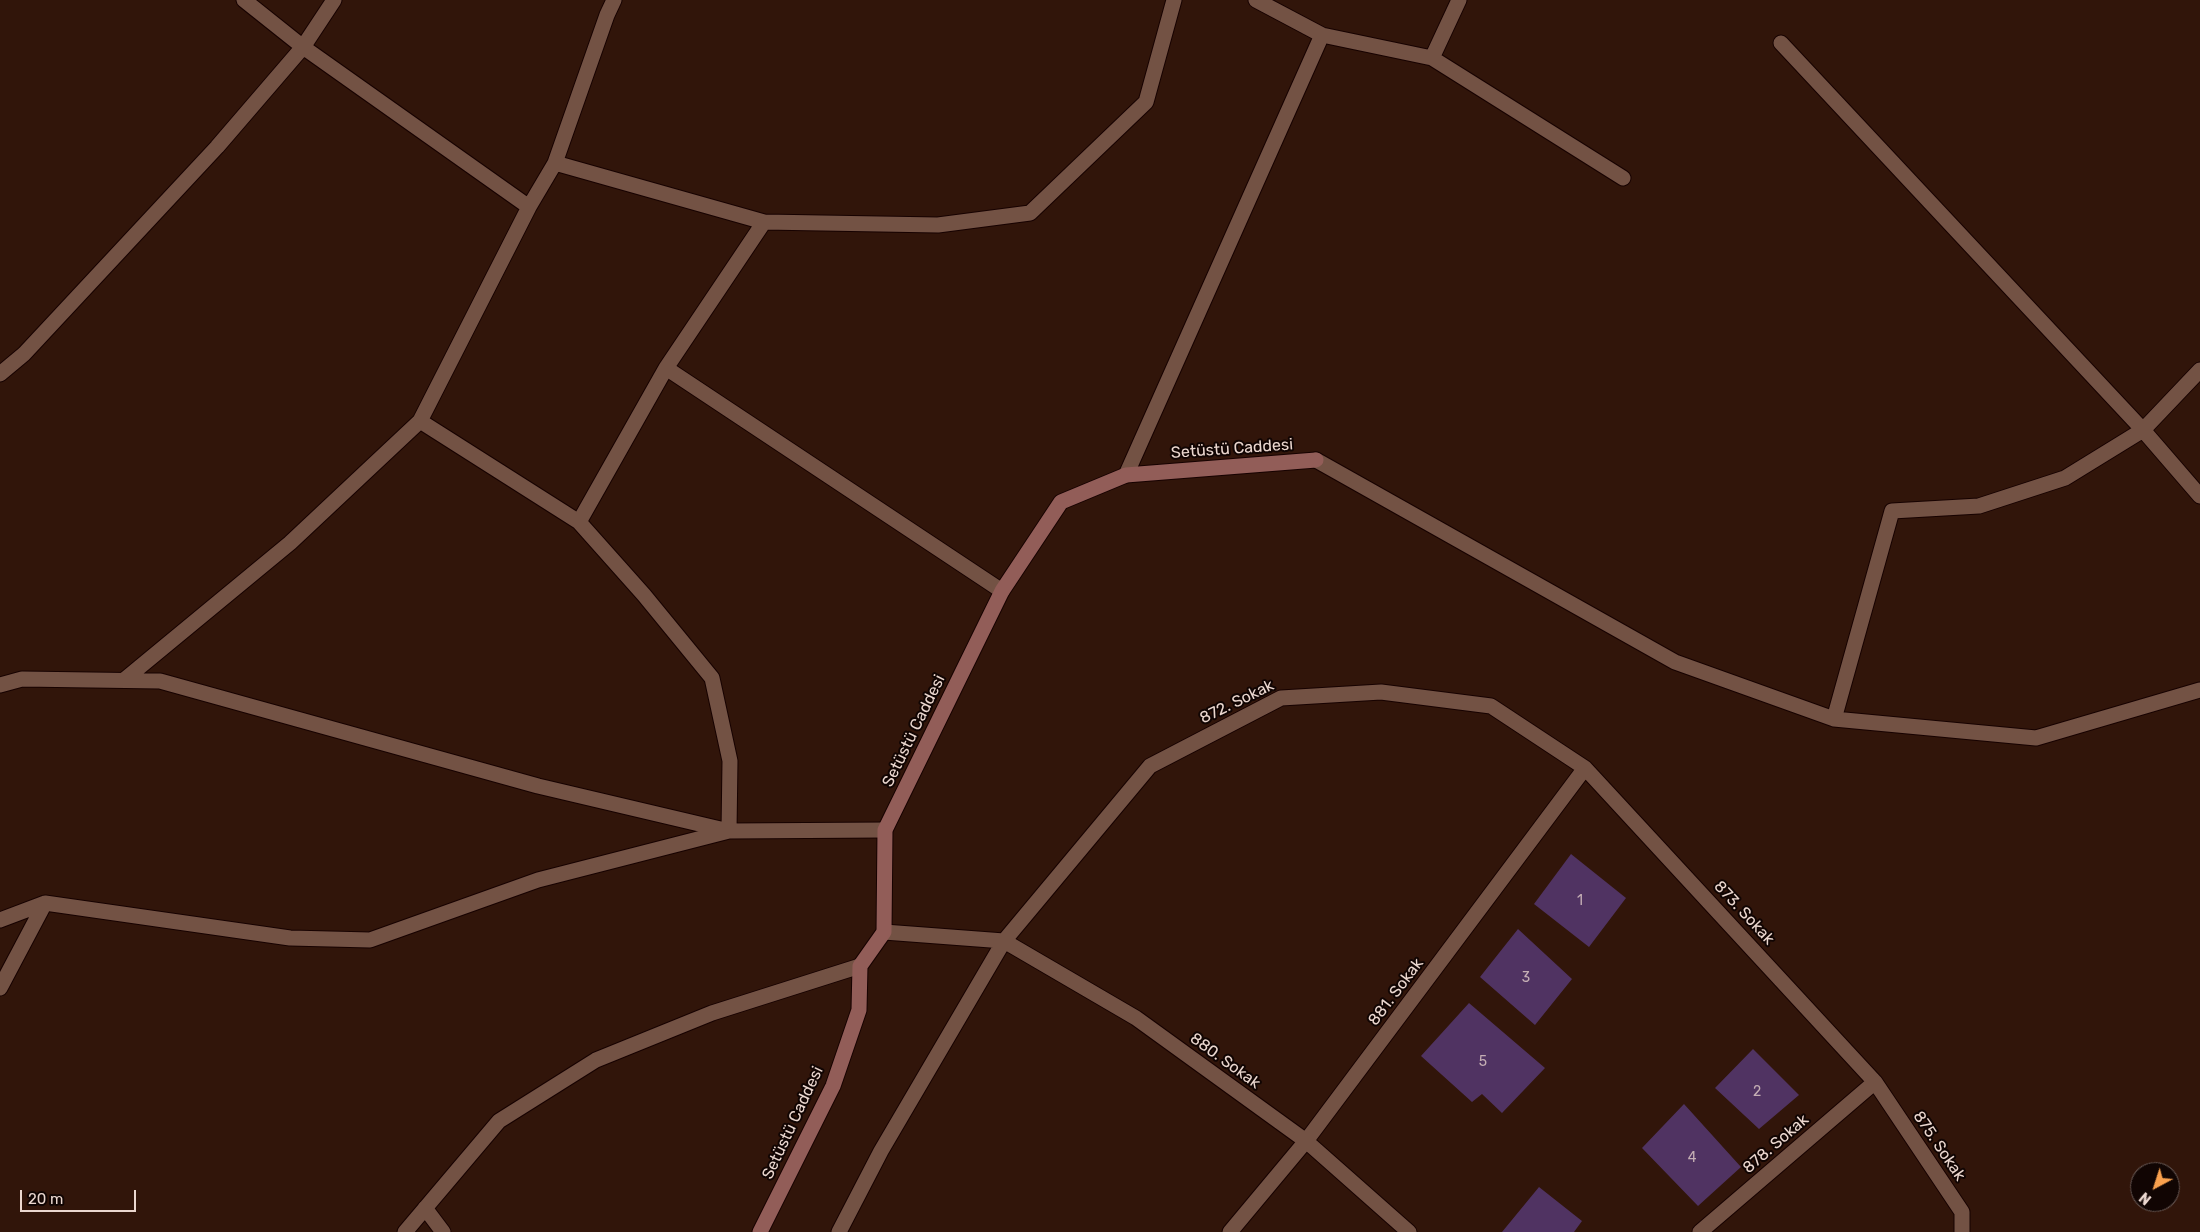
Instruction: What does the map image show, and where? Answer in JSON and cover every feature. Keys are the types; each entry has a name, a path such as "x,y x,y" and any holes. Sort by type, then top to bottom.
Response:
{"street":[{"path":"244,0 303,47 529,207"},
{"path":"0,374 24,354 211,154 303,47 334,0"},
{"path":"124,680 290,543 420,421 529,207 555,163 614,0"},
{"path":"555,163 764,222 938,225 1030,214 1146,102 1174,0"},
{"path":"1256,0 1322,35 1432,58 1623,178"},
{"path":"1432,58 1458,0"},
{"path":"1126,475 1322,35"},
{"path":"1781,43 2143,430 2200,496"},
{"path":"578,522 666,368 764,222"},
{"path":"666,368 1002,591"},
{"path":"2200,370 2143,430 2065,478 1979,506 1892,511 1834,719 2036,738 2200,690"},
{"path":"420,421 578,522 644,595 712,678 730,761 729,831"},
{"name":"Setüstü Caddesi","path":"884,932 884,830 1002,591 1061,502 1126,475 1316,460 1675,662 1834,719"},
{"path":"0,685 22,679 160,681 528,783 729,831 884,830"},
{"name":"872. Sokak","path":"839,1232 881,1151 1004,941 1150,766 1281,698 1381,692 1491,706 1585,768"},
{"name":"873. Sokak","path":"1585,768 1875,1082"},
{"name":"881. Sokak","path":"1230,1232 1306,1141 1585,768"},
{"path":"0,920 45,903 290,938 370,940 538,880 729,831"},
{"path":"0,988 45,903"},
{"path":"405,1232 499,1121 596,1060 712,1012 860,966 884,932 1004,941"},
{"name":"880. Sokak","path":"1004,941 1136,1018 1306,1141 1409,1232"},
{"name":"Setüstü Caddesi","path":"760,1232 833,1086 858,1010 860,966"},
{"name":"878. Sokak","path":"1700,1232 1875,1082"},
{"name":"875. Sokak","path":"1875,1082 1962,1212 1962,1232"},
{"path":"425,1208 443,1232"}],"building":[{"path":"1571,854 1626,898 1589,947 1534,904"},
{"path":"1518,929 1572,979 1535,1025 1480,977"},
{"path":"1469,1003 1545,1068 1502,1113 1482,1094 1472,1102 1421,1056"},
{"path":"1753,1049 1799,1095 1759,1129 1715,1088"},
{"path":"1684,1104 1741,1167 1698,1206 1642,1148"},
{"path":"1539,1187 1582,1221 1574,1232 1502,1232"}]}
